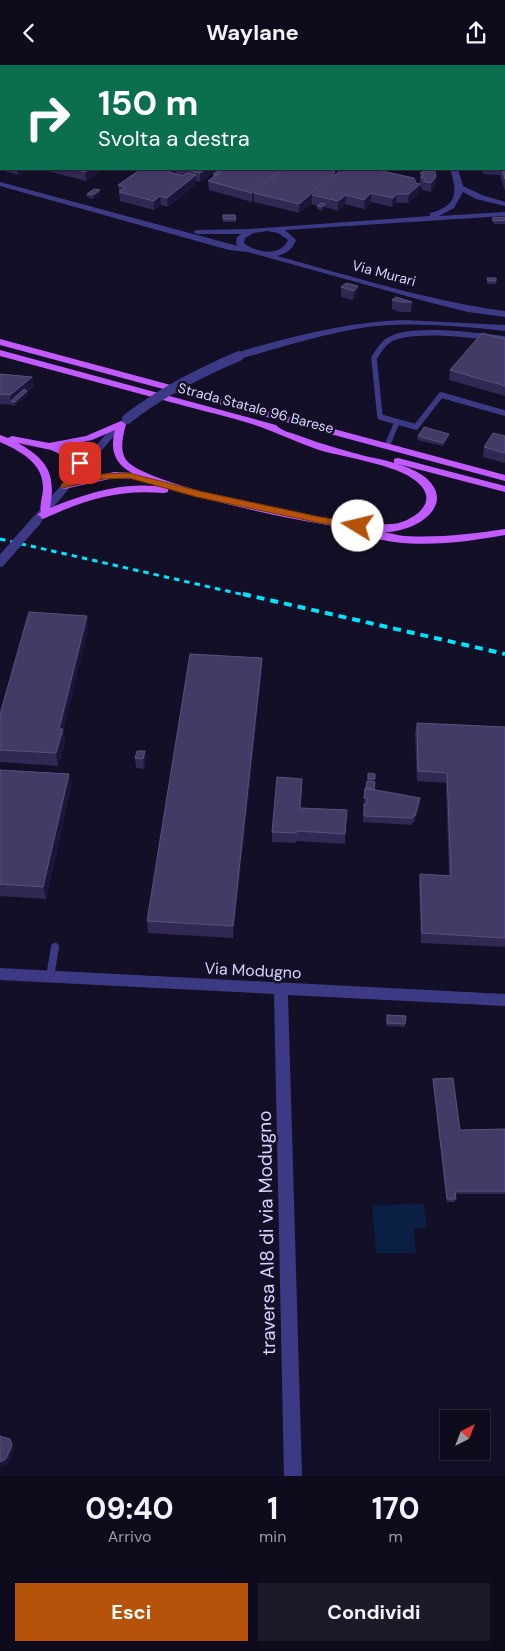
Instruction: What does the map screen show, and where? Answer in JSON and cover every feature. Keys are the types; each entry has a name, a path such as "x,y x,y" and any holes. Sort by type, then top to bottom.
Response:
{"main road":[{"name":"Strada Statale 96 Barese","path":"0,342 505,478"},
{"name":"Strada Statale 96 Barese","path":"0,353 505,489"},
{"path":"0,360 64,377 140,391"},
{"path":"0,437 41,444 61,444 80,441 124,421"},
{"path":"124,421 116,447 121,460 132,471 147,479"},
{"path":"65,486 114,475 147,479 197,494 320,520 376,529 397,527 411,523 423,515 430,505 432,493 420,479 407,471 322,448 264,425"},
{"path":"0,437 27,451 39,464 47,477 48,486 41,516"},
{"path":"41,444 72,455 80,463 80,469"},
{"path":"41,516 80,499 116,489 146,488 197,494"},
{"path":"320,520 360,532 399,538 466,538 505,532"}],"street":[{"path":"401,221 435,215 448,210 455,204 460,187 454,170"},
{"name":"Via Murari","path":"0,184 232,248 258,253 432,300 468,309 505,314"},
{"path":"460,187 479,197 505,204"},
{"path":"330,226 505,215"},
{"name":"Via Murari","path":"172,230 210,233 330,226"},
{"name":"Via Murari","path":"258,253 278,253 297,241 330,226"},
{"name":"Via Murari","path":"267,229 284,233 297,241"},
{"path":"247,251 240,244 240,240 245,234 252,231"},
{"path":"297,241 291,252 298,261 308,267"},
{"path":"0,562 124,421 186,379 239,356 266,347 343,328 394,323 433,323 505,328"},
{"name":"Via Modugno","path":"0,974 505,1000"},
{"name":"traversa AI8 di via Modugno","path":"281,989 293,1476"}],"lane":[{"path":"505,339 474,334 415,333 389,339 374,359 380,417 416,427 441,395 505,413"},
{"path":"386,446 398,422"},
{"path":"50,977 56,947"}],"water":[{"path":"424,1204 427,1228 414,1229 416,1253 376,1253 372,1205"}],"building":[{"path":"140,170 172,170 169,172 183,176 187,173 196,175 167,198 160,196 154,201 119,192 125,187 118,185"},
{"path":"187,170 204,170 200,173"},
{"path":"219,170 223,170 217,175 213,174"},
{"path":"223,170 280,170 252,193 208,181"},
{"path":"282,170 333,170 335,172 299,204 254,193"},
{"path":"341,170 378,170 414,178 416,183 420,184 409,194 397,194 393,198 371,193 364,200 346,195 338,201 312,195"},
{"path":"423,171 435,171 436,177 431,183 423,181 425,179 421,177 424,174 420,173"},
{"path":"94,189 100,190 93,195 87,194"},
{"path":"321,203 326,204 322,207 317,206"},
{"path":"223,215 235,215 236,219 223,219"},
{"path":"505,217 505,220 494,221 492,218"},
{"path":"487,278 496,278 496,281 488,281"},
{"path":"346,283 358,286 354,291 341,287"},
{"path":"396,297 412,302 392,300"},
{"path":"482,333 505,339 505,386 450,370"},
{"path":"0,374 32,377 10,395 0,394"},
{"path":"24,389 27,391 15,402 11,401"},
{"path":"424,427 449,434 443,443 418,436"},
{"path":"493,433 505,436 505,453 484,447"},
{"path":"29,612 87,616 59,729 63,729 56,753 0,750 0,714"},
{"path":"190,654 262,658 233,926 147,921"},
{"path":"417,723 505,727 505,938 422,933 420,874 451,876 447,773 418,771"},
{"path":"137,751 145,751 143,759 135,758"},
{"path":"0,770 69,774 43,887 0,884"},
{"path":"368,773 375,774 375,779 368,779"},
{"path":"277,777 302,779 300,808 347,810 345,834 297,831 296,833 272,832"},
{"path":"367,781 375,782 374,790 366,788"},
{"path":"365,788 420,798 415,816 412,818 364,816 364,804 367,804 367,798 364,798"},
{"path":"387,1015 406,1016 405,1024 387,1023"},
{"path":"453,1078 460,1130 505,1129 505,1191 455,1191 456,1199 447,1199 433,1079"},
{"path":"0,1436 10,1439 12,1445 6,1459 0,1462"}],"railway":[{"path":"0,539 249,596"},
{"path":"243,594 505,654"}],"route":[{"path":"80,463 80,469 65,486 114,475 129,475 197,494 320,520 358,526"}]}
